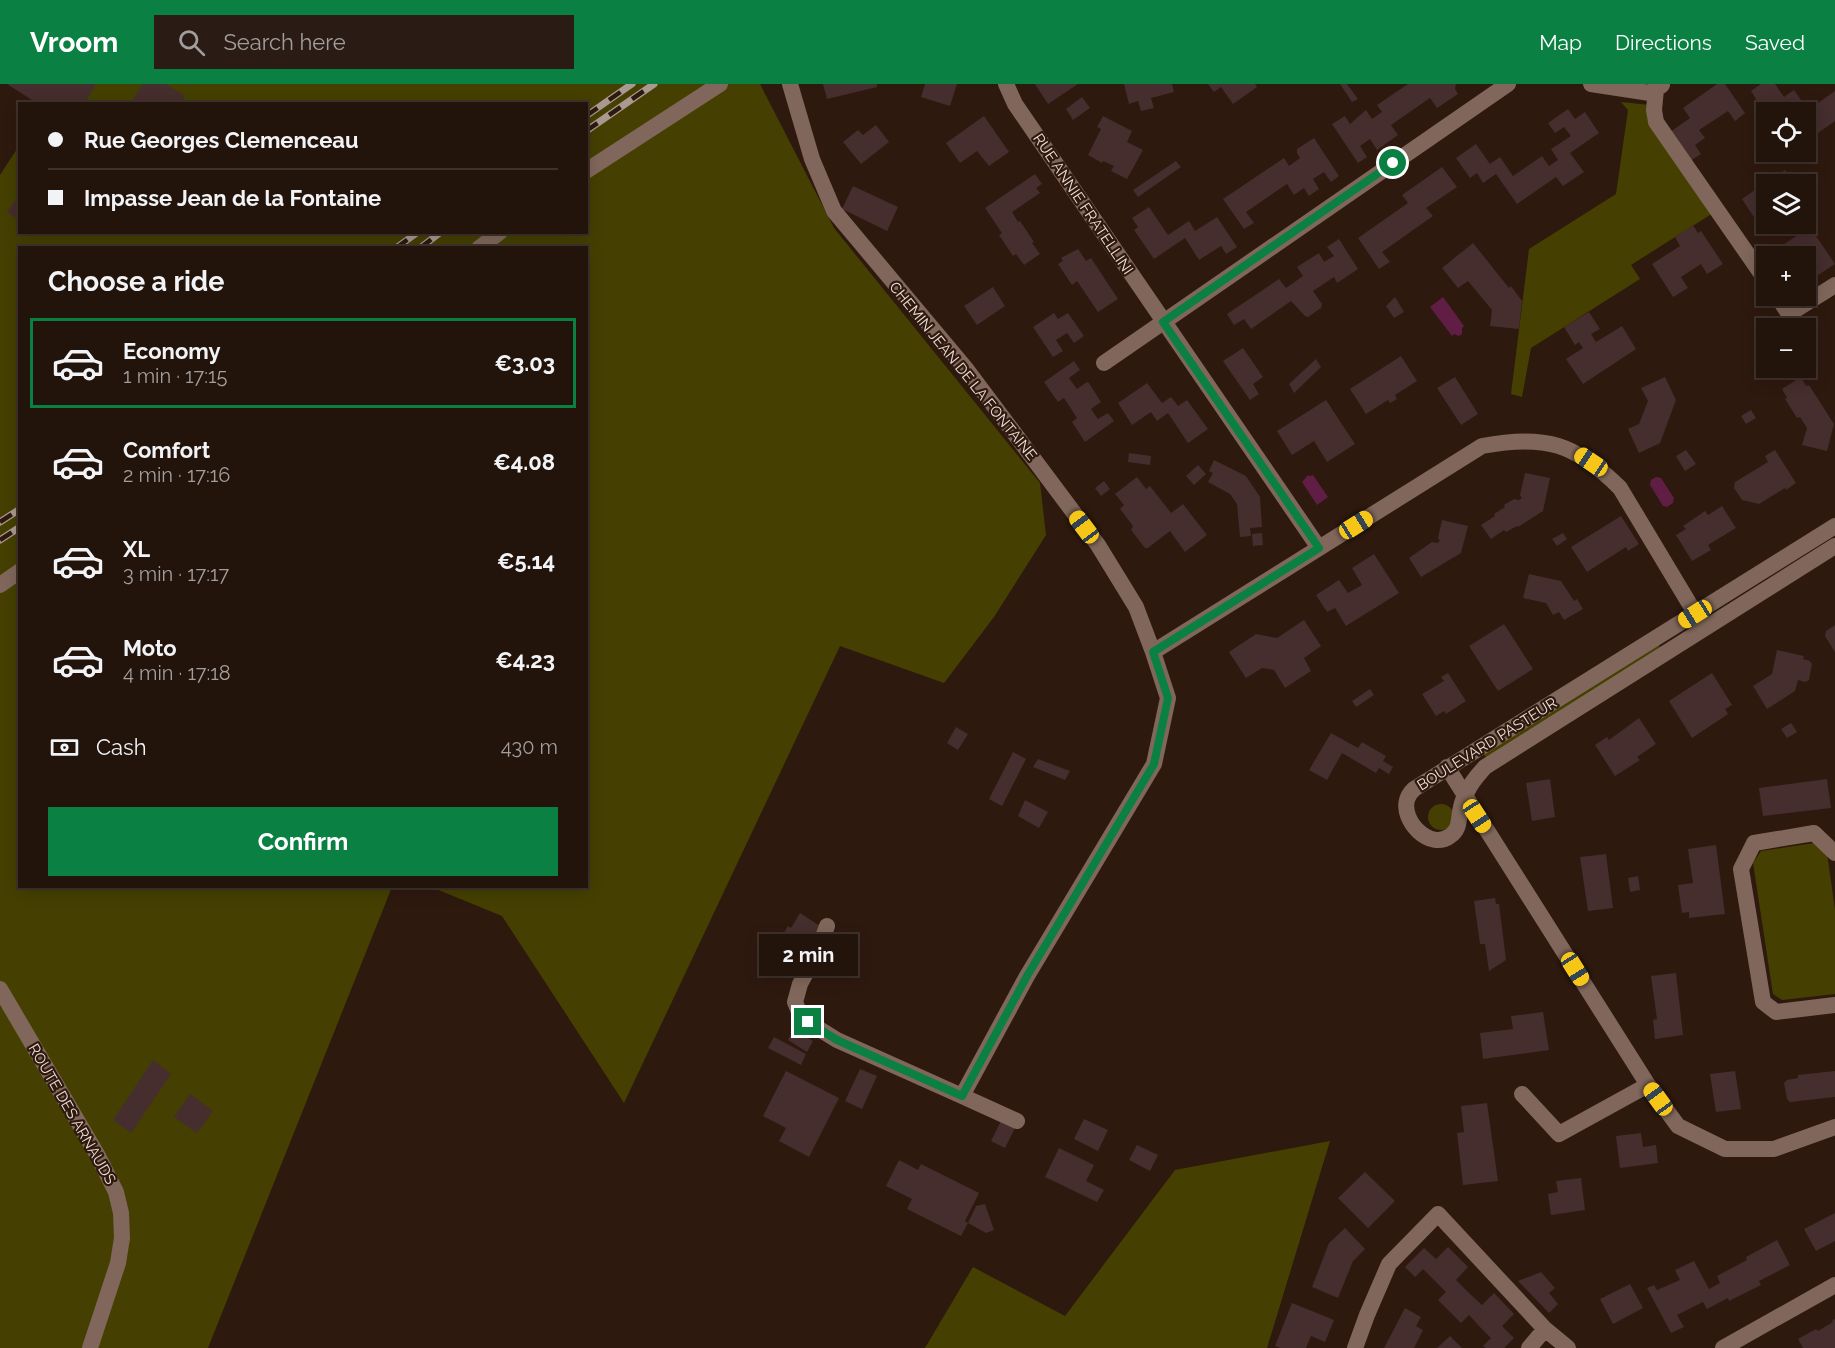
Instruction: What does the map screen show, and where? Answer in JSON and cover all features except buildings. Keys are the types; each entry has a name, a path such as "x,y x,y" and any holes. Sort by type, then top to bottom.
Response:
{"street":[{"path":"588,170 720,84"},
{"name":"CHEMIN JEAN DE LA FONTAINE","path":"790,84 812,159 834,211 967,370 1098,545 1136,607 1168,698 1154,764 1027,976 962,1096"},
{"name":"RUE ANNIE FRATELLINI","path":"1006,84 1015,104 1319,548"},
{"path":"1104,363 1508,84"},
{"path":"1591,84 1650,93 1660,86"},
{"path":"1660,86 1654,111 1656,122 1756,266"},
{"path":"481,246 497,234"},
{"path":"1816,297 1835,285"},
{"path":"1784,306 1790,314 1802,306"},
{"path":"1153,652 1482,446 1510,441 1550,442 1581,455 1601,469 1620,488 1704,629"},
{"name":"BOULEVARD PASTEUR","path":"1835,526 1414,789 1407,798 1408,820 1413,827 1431,839 1442,840 1451,836 1459,826 1461,806 1465,796 1485,767 1835,546"},
{"path":"0,585 18,573"},
{"path":"1447,767 1648,1085 1678,1126 1725,1149 1774,1149 1835,1127"},
{"path":"1835,853 1814,833 1754,843 1741,868 1763,1002 1776,1012 1835,1005"},
{"path":"827,926 818,951 800,984 795,1002 799,1012 808,1022 837,1040 1017,1121"},
{"name":"ROUTE DES ARNAUDS","path":"0,989 98,1156 116,1192 121,1213 122,1238 118,1263 90,1348"},
{"path":"1522,1094 1559,1134 1648,1085"},
{"path":"1355,1348 1389,1264 1438,1214 1545,1329 1568,1348"},
{"path":"1723,1348 1835,1285"},
{"path":"1529,1348 1545,1329"}],"shaded area":[{"path":"62,84 760,84 834,228 1040,483 1046,535 994,617 944,683 840,646 624,1103 502,916 433,888 588,888 588,246 18,246 18,888 392,888 208,1348 0,1348 0,175 18,148 18,234 588,234 588,102 50,102"},
{"path":"1621,102 1650,105 1713,213 1631,265 1640,279 1531,348 1522,397 1511,394 1529,249 1616,194 1628,110"},
{"path":"1443,297 1464,326 1459,336 1454,334 1452,336 1430,307"},
{"path":"1308,475 1313,475 1328,497 1317,505 1302,482"},
{"path":"1656,477 1661,478 1674,498 1673,503 1667,507 1663,506 1650,485 1651,480"},
{"path":"1658,644 1662,650 1487,759 1483,753"},
{"path":"1441,804 1450,808 1454,817 1450,826 1441,830 1432,826 1428,817 1432,808"},
{"path":"1814,843 1827,853 1835,910 1835,994 1782,1000 1773,994 1753,863 1761,851"},
{"path":"1330,1141 1267,1348 925,1348 973,1267 1065,1316 1175,1170"}],"railway":[{"path":"588,115 632,84"},
{"path":"588,130 654,84"},
{"path":"399,246 415,234"},
{"path":"423,246 438,234"},
{"path":"0,522 18,510"},
{"path":"0,540 18,528"}],"route":[{"path":"808,1022 837,1040 962,1096 1027,976 1154,764 1168,698 1153,652 1319,548 1163,322 1393,163"}]}
